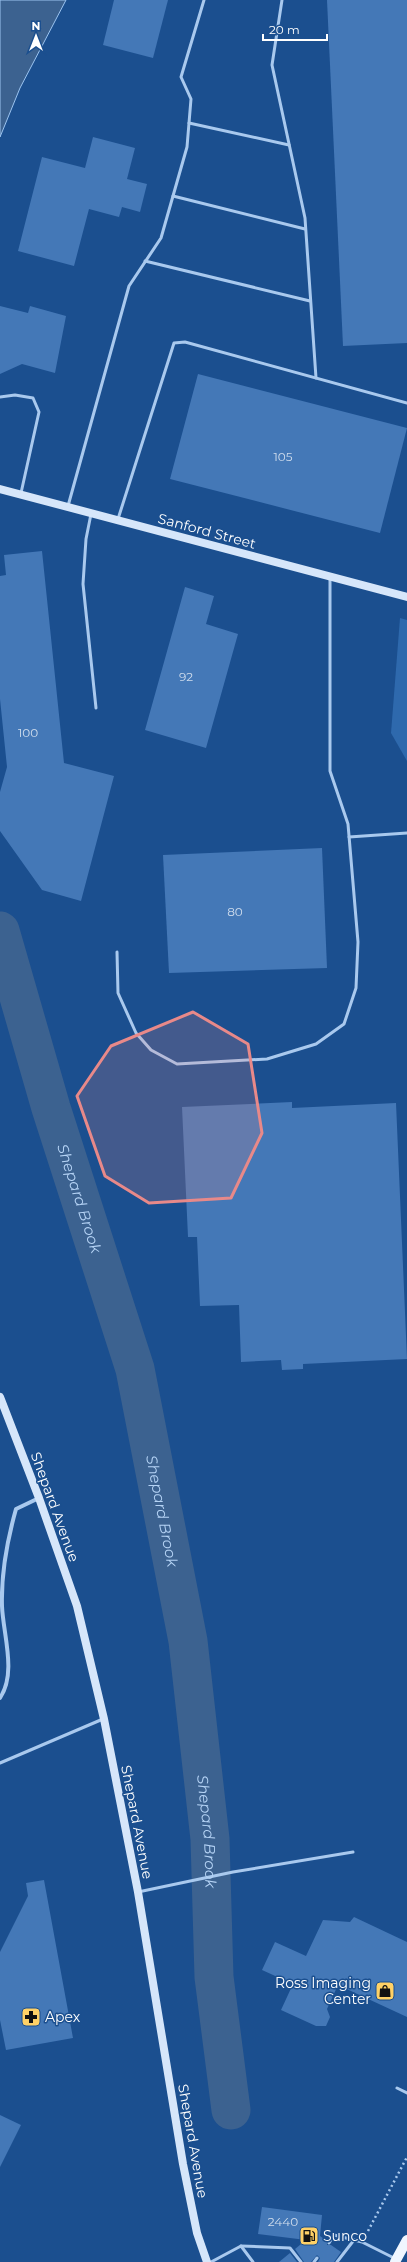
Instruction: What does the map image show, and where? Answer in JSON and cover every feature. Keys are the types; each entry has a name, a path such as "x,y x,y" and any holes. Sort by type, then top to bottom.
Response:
{"main road":[{"name":"Sanford Street","path":"0,489 407,597"},
{"name":"Shepard Avenue","path":"0,1397 39,1498 77,1606 104,1719 138,1892 183,2164 198,2233 207,2262"},
{"path":"396,2261 407,2240"}],"street":[{"path":"0,1698 6,1689 8,1643 2,1607 4,1569 9,1535 16,1509 39,1498"}],"lane":[{"path":"67,508 129,286 161,238 187,147 191,99 181,77 204,0"},
{"path":"282,0 272,65 306,229 316,378"},
{"path":"189,122 289,145"},
{"path":"173,196 306,229"},
{"path":"145,261 310,301"},
{"path":"118,521 174,343 185,342 407,403"},
{"path":"0,397 15,395 33,398 40,412 20,495"},
{"path":"91,514 86,539 83,584 96,708"},
{"path":"117,952 118,993 136,1033 151,1050 177,1064 267,1059 316,1044 344,1024 356,988 358,942 348,824 330,771 330,577"},
{"path":"349,837 407,833"},
{"path":"0,1763 104,1719"},
{"path":"138,1892 198,1881 234,1872 352,1852"},
{"path":"397,2088 407,2093"},
{"path":"329,2243 334,2235 362,2242 396,2261"},
{"path":"337,2262 354,2240"},
{"path":"211,2262 241,2246 290,2248 301,2262"},
{"path":"241,2246 253,2262"},
{"path":"314,2262 317,2258"}],"path":[{"path":"362,2242 407,2157"}],"highlighted area":[{"path":"193,1012 248,1044 262,1133 231,1198 149,1203 105,1176 77,1096 111,1046"}],"shaded area":[{"path":"0,0 66,0 20,88 0,137"},
{"path":"400,618 407,620 407,761 391,733"}],"building":[{"path":"114,0 168,0 153,58 103,45"},
{"path":"327,0 407,0 407,343 343,346"},
{"path":"93,137 135,148 127,179 147,184 140,212 122,207 119,217 89,209 74,266 18,251 42,157 85,168"},
{"path":"0,306 28,313 30,306 66,316 55,373 22,364 0,374"},
{"path":"198,374 407,428 380,533 170,479"},
{"path":"42,551 64,763 114,776 81,901 42,890 0,831 0,792 7,767 0,699 0,576 6,575 4,555"},
{"path":"185,587 214,596 206,624 238,634 206,748 145,730"},
{"path":"322,848 327,968 169,973 163,855"},
{"path":"292,1102 292,1108 396,1103 407,1359 303,1364 303,1369 282,1370 281,1360 241,1362 239,1305 200,1306 197,1237 188,1237 182,1107"},
{"path":"44,1880 73,2038 6,2050 0,2020 0,1952 28,1896 26,1883"},
{"path":"354,1917 407,1942 407,2017 338,1985 327,2009 330,2017 326,2026 316,2026 281,2010 293,1984 262,1970 275,1942 306,1956 323,1920 350,1922"},
{"path":"0,2115 21,2125 0,2167"},
{"path":"262,2207 322,2215 320,2236 327,2241 327,2245 331,2245 341,2252 334,2262 318,2262 320,2258 317,2255 311,2262 304,2262 295,2249 306,2240 258,2234"},
{"path":"290,2253 297,2262 279,2262"}],"waterway":[{"name":"Shepard Brook","path":"0,931 51,1108 135,1369 188,1641 210,1839 214,1977 231,2110"}],"place":[{"name":"Ross Imaging Center","path":"385,1991"},
{"name":"Apex","path":"31,2017"},
{"name":"Sunco","path":"309,2236"}]}
